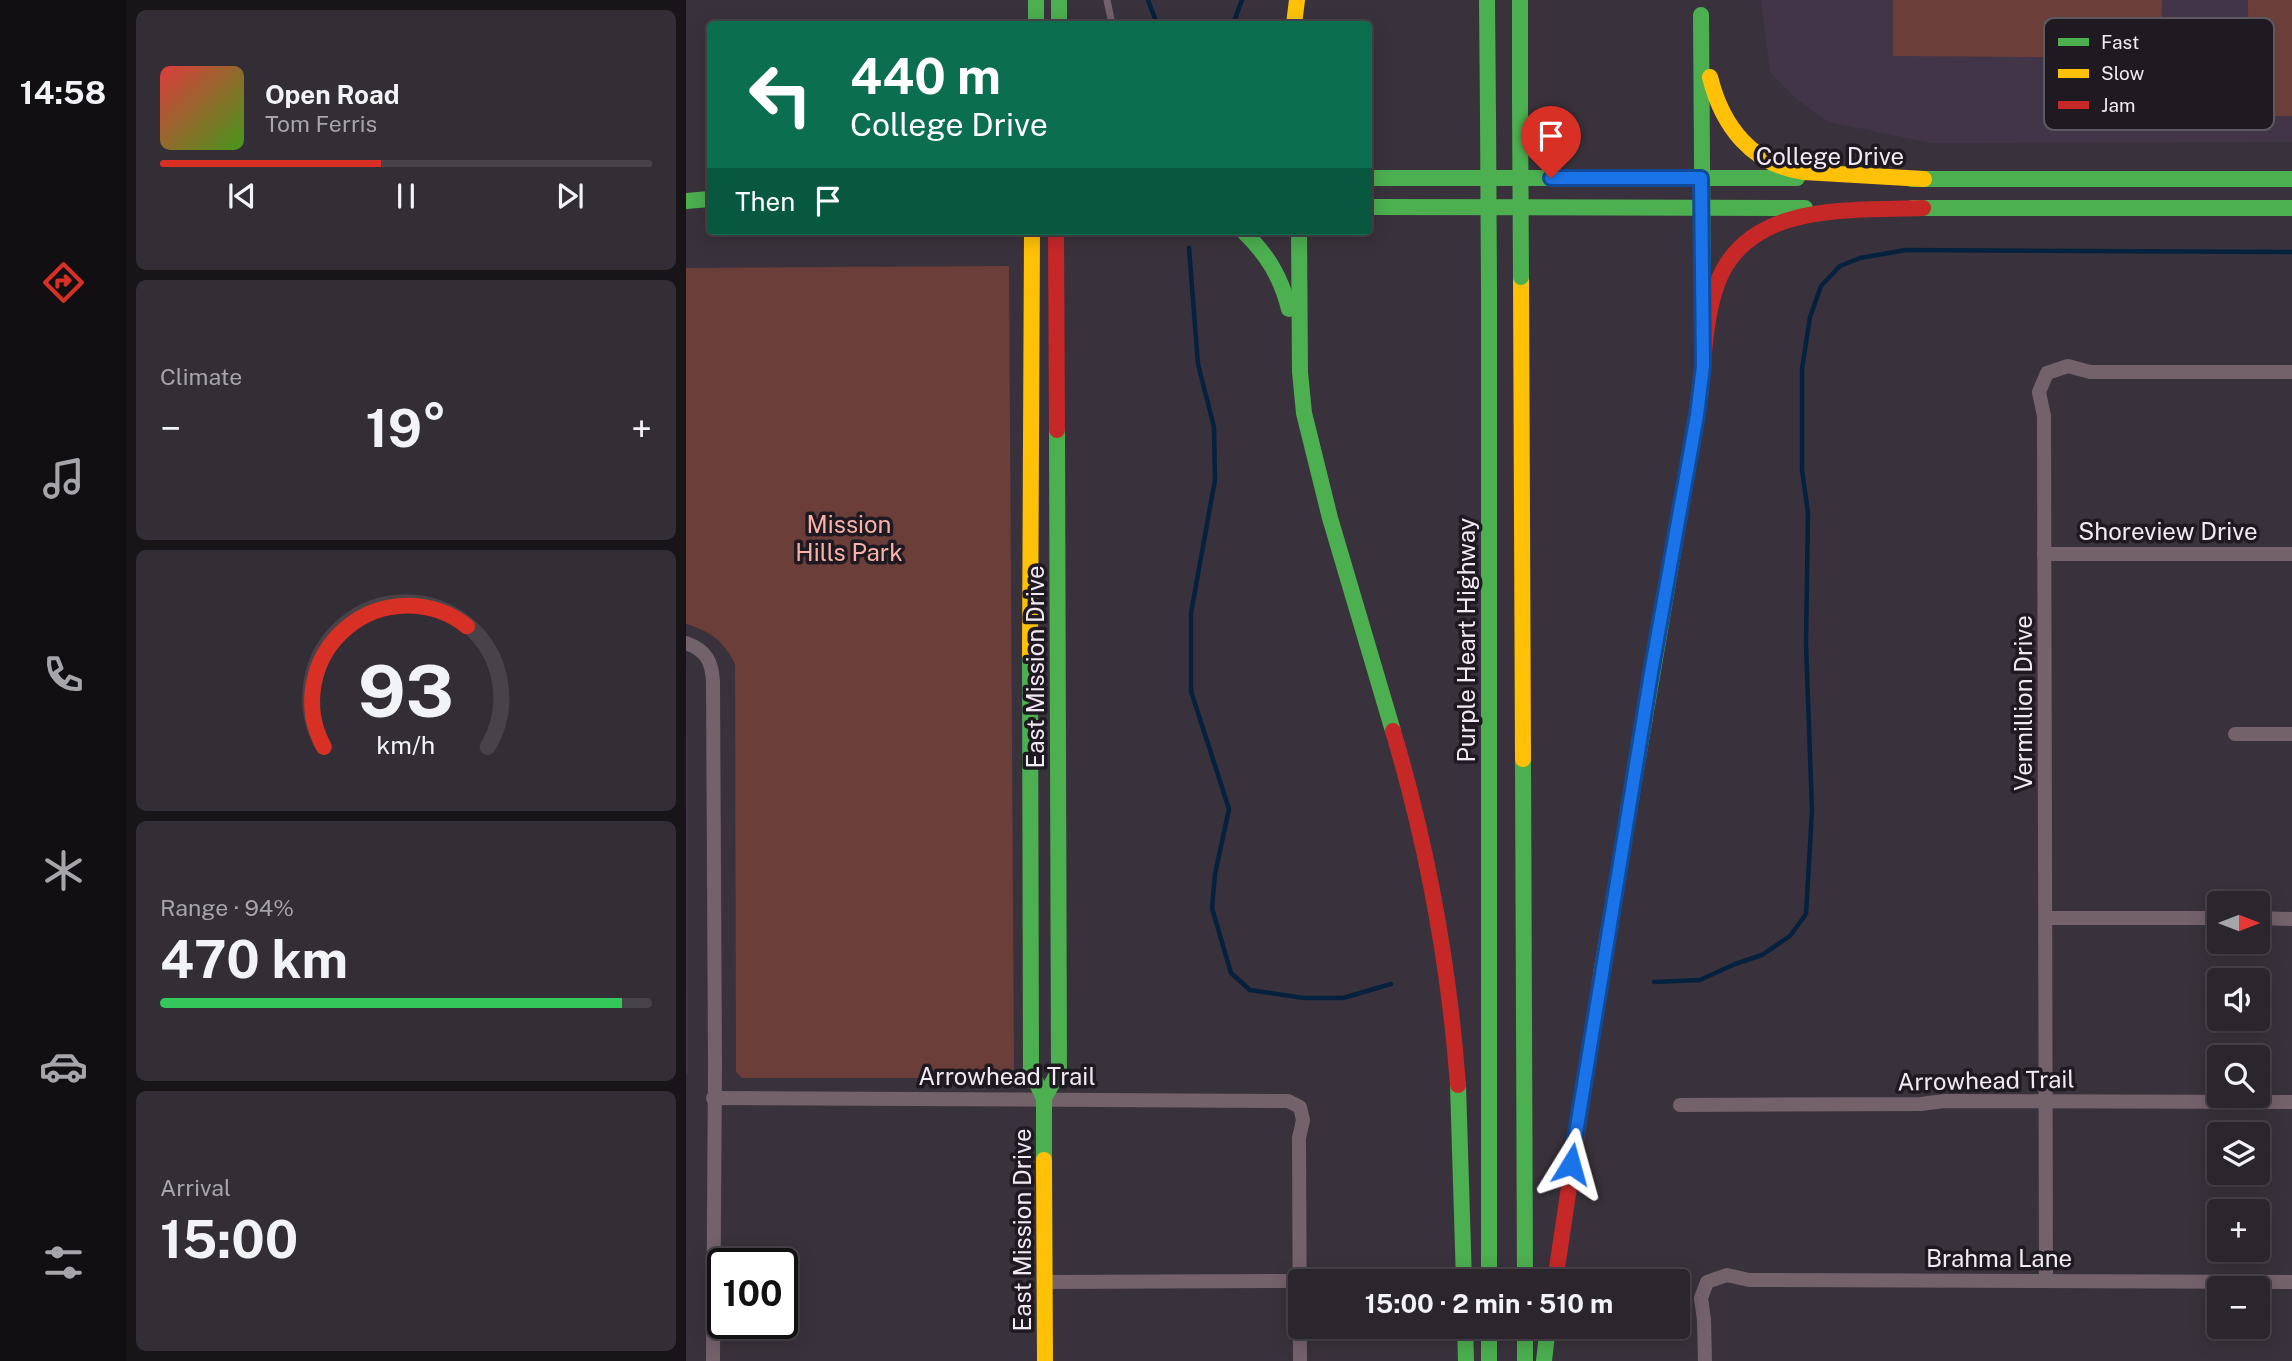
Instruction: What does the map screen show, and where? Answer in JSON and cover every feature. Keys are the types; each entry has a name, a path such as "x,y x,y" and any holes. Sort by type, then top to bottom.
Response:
{"main road":[{"path":"1036,0 1036,21"},
{"path":"1059,0 1059,21"},
{"path":"1294,21 1297,0"},
{"path":"1302,21 1303,0"},
{"name":"Purple Heart Highway","path":"1487,0 1489,1269"},
{"path":"1520,0 1525,1269"},
{"path":"1700,7 1703,366"},
{"path":"1700,7 1712,87 1718,105 1738,138 1762,159 1778,167 1804,173 1924,179"},
{"name":"College Drive","path":"1372,178 2292,179"},
{"path":"686,201 707,199"},
{"path":"1372,207 2292,208"},
{"path":"1557,1269 1577,1126 1651,673 1697,415 1712,302 1720,277 1732,256 1755,234 1782,220 1802,215 1923,208"},
{"name":"East Mission Drive","path":"1032,235 1031,1072 1044,1098 1045,1361"},
{"name":"East Mission Drive","path":"1044,1098 1059,1071 1056,235"},
{"path":"1247,235 1262,248 1283,284 1313,458 1408,782 1438,923 1456,1060 1464,1269"},
{"path":"1300,235 1300,372"},
{"path":"1465,1339 1466,1361"},
{"path":"1489,1339 1489,1361"},
{"path":"1525,1339 1525,1361"},
{"path":"1544,1361 1547,1339"}],"street":[{"name":"Vermillion Drive","path":"2046,1281 2044,416 2039,392 2047,373 2068,366 2090,372 2292,372"},
{"name":"Shoreview Drive","path":"2044,554 2292,554"},
{"path":"686,643 704,652 712,669 713,1361"},
{"path":"2235,734 2292,734"},
{"path":"2046,918 2207,918"},
{"path":"2270,919 2292,919"},
{"name":"Arrowhead Trail","path":"713,1098 1288,1101 1300,1107 1303,1120 1299,1138 1299,1269"},
{"name":"Arrowhead Trail","path":"1680,1105 2292,1101"},
{"name":"Brahma Lane","path":"1705,1361 1701,1298 1707,1282 1727,1275 1749,1280 2292,1282"},
{"path":"1045,1282 1288,1281"},
{"path":"1300,1339 1300,1361"}],"lane":[{"path":"1107,0 1111,21"}],"shaded area":[{"path":"1761,0 2292,0 2292,142 1932,143 1828,122 1797,99 1770,72"},
{"path":"687,670 688,1074 686,1074"}],"green space":[{"path":"1893,0 2162,0 2162,18 2044,18 2044,57 1893,56"},
{"path":"2248,0 2292,0 2292,116 2274,116 2274,18 2248,18"},
{"name":"Mission Hills Park","path":"1009,266 1014,1069 1003,1078 742,1078 736,1072 735,664 715,638 686,624 686,268"}],"waterway":[{"path":"1148,0 1156,21"},
{"path":"1234,21 1242,0"},
{"path":"1189,248 1198,364 1214,427 1215,480 1191,613 1191,691 1229,809 1215,874 1212,908 1231,973 1250,990 1304,998 1343,998 1391,984"},
{"path":"1654,982 1700,980 1762,955 1790,936 1806,914 1812,811 1806,643 1808,513 1802,470 1802,369 1810,317 1821,286 1840,266 1860,258 1906,250 2292,252"}],"traffic: fast":[{"path":"1036,0 1036,21"},
{"path":"1059,0 1059,21"},
{"path":"1487,0 1488,115"},
{"path":"1520,0 1520,102"},
{"path":"1701,15 1703,305"},
{"path":"1520,102 1521,277"},
{"path":"1488,115 1489,289"},
{"path":"1372,178 1797,178"},
{"path":"1912,179 2292,179"},
{"path":"686,201 707,199"},
{"path":"1372,207 1805,208"},
{"path":"1912,208 2292,208"},
{"path":"1247,235 1272,267 1289,309"},
{"path":"1299,235 1300,372 1304,413 1330,518 1393,731"},
{"path":"1489,289 1489,1269"},
{"path":"1601,974 1701,390"},
{"path":"1044,1098 1059,1071 1057,430"},
{"path":"1030,655 1031,1072 1044,1098 1044,1160"},
{"path":"1523,759 1525,1269"},
{"path":"1458,1085 1464,1269"},
{"path":"1465,1339 1466,1361"},
{"path":"1489,1339 1489,1361"},
{"path":"1525,1339 1525,1361"},
{"path":"1544,1361 1547,1339"}],"traffic: slow":[{"path":"1294,21 1297,0"},
{"path":"1710,77 1722,112 1731,127 1755,152 1769,161 1804,172 1924,179"},
{"path":"1030,655 1032,235"},
{"path":"1521,277 1523,759"},
{"path":"1044,1160 1045,1361"}],"traffic: jam":[{"path":"1701,390 1707,323 1717,284 1732,257 1752,238 1776,224 1804,216 1834,211 1923,208"},
{"path":"1056,235 1057,430"},
{"path":"1393,731 1435,906 1449,995 1458,1085"},
{"path":"1557,1269 1601,974"}],"route":[{"path":"1551,178 1701,178 1703,241 1703,366 1697,415 1651,673 1571,1164"}]}
